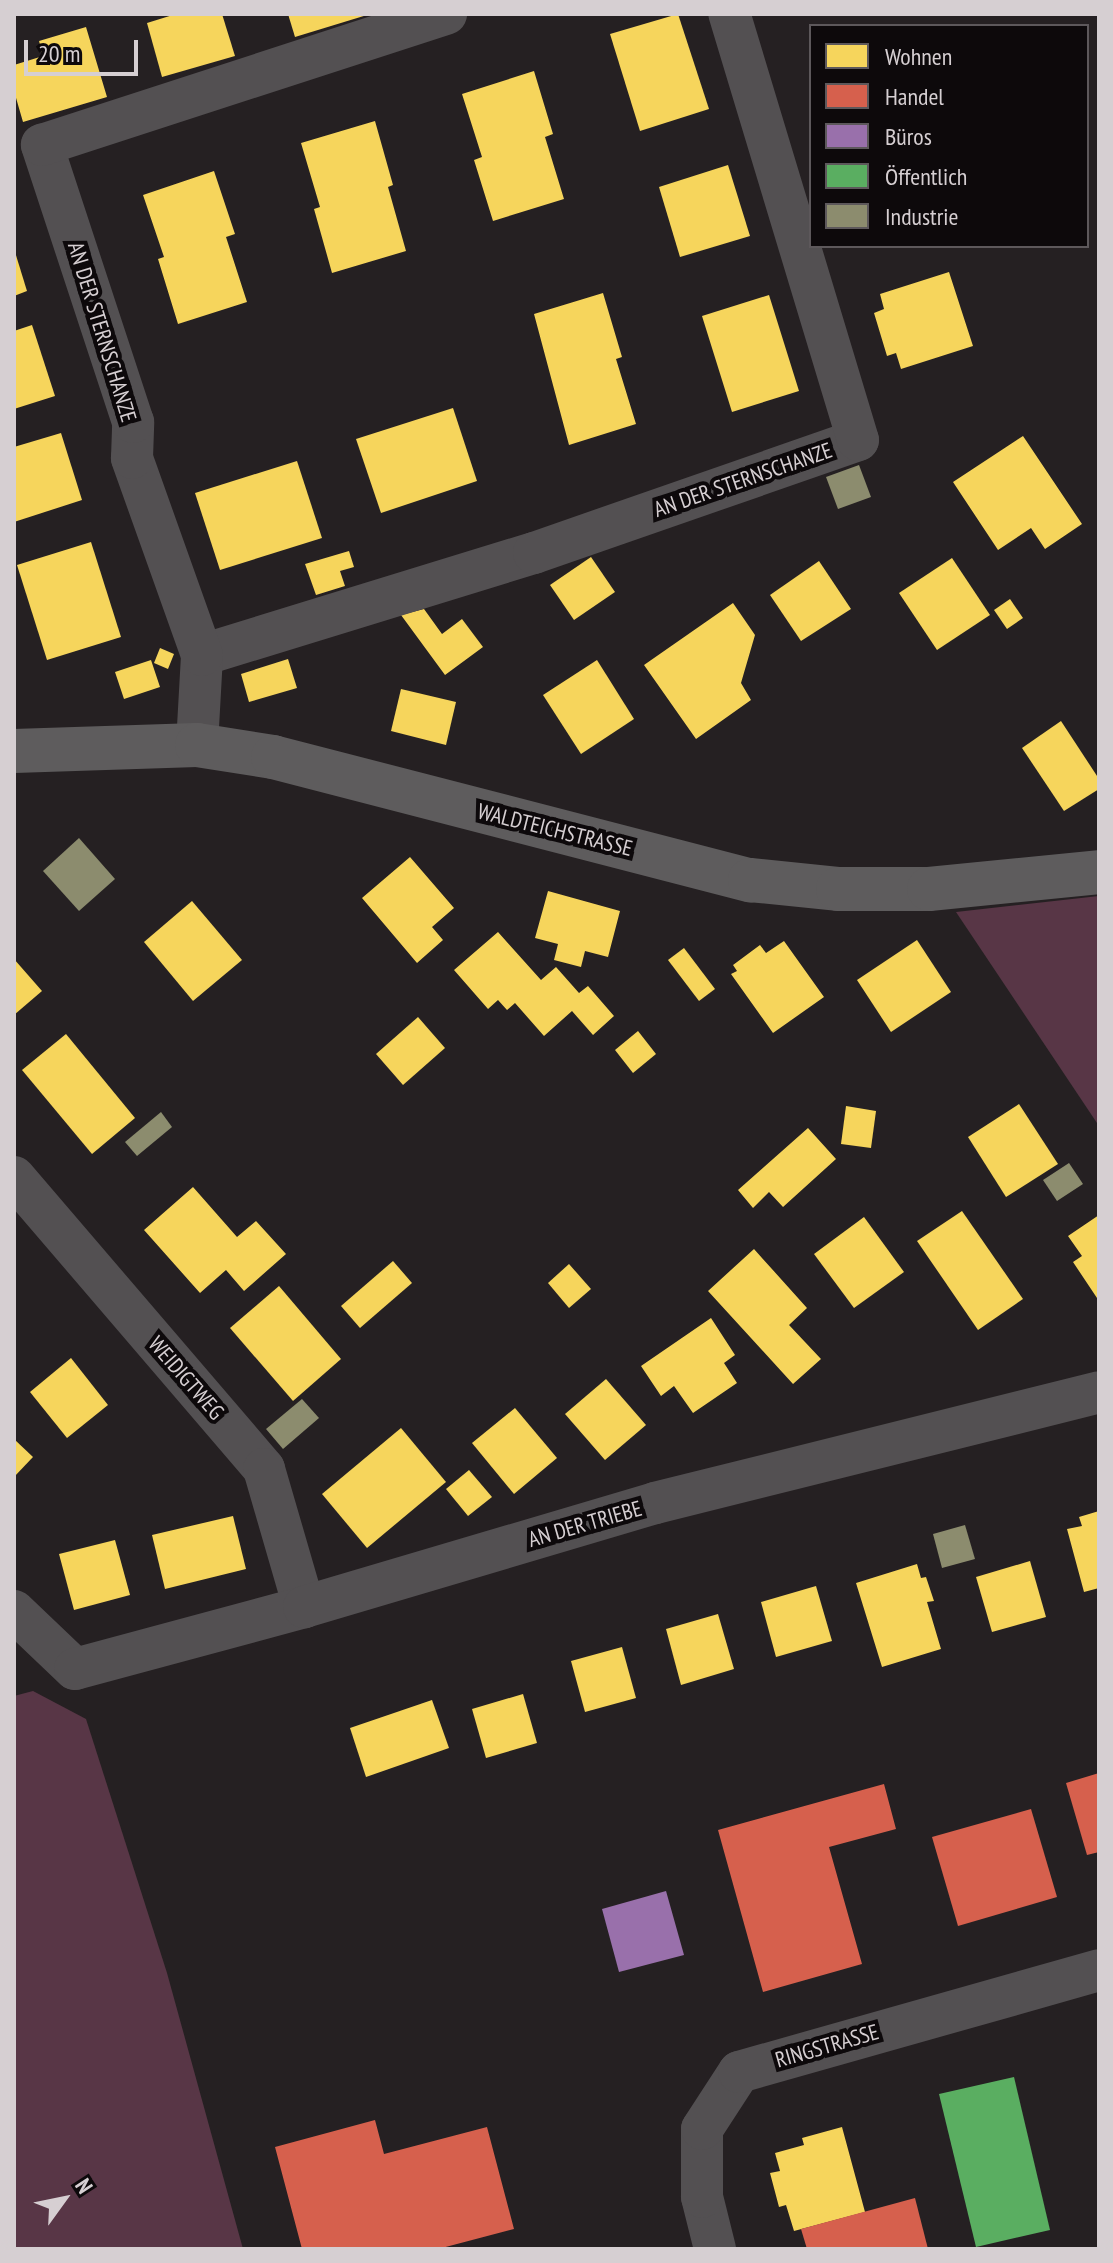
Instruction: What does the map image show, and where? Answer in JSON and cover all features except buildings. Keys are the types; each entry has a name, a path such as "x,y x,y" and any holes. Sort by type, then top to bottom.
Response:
{"street":[{"name":"AN DER STERNSCHANZE","path":"197,745 202,655 132,458 133,422 28,149 446,14"},
{"name":"AN DER STERNSCHANZE","path":"202,655 534,553 858,440 729,14"},
{"name":"WALDTEICHSTRASSE","path":"14,751 197,745 273,757 750,880 838,889 929,889 1099,872"},
{"name":"WEIDIGTWEG","path":"14,1177 264,1469 304,1607"},
{"name":"AN DER TRIEBE","path":"14,1611 75,1669 304,1607 655,1503 1099,1392"},
{"name":"RINGSTRASSE","path":"715,2249 702,2197 702,2129 739,2072 1099,1970"}],"shaded area":[{"path":"1099,896 1099,1126 956,912"},
{"path":"33,1691 86,1719 167,1973 243,2249 14,2249 14,1696"}]}
